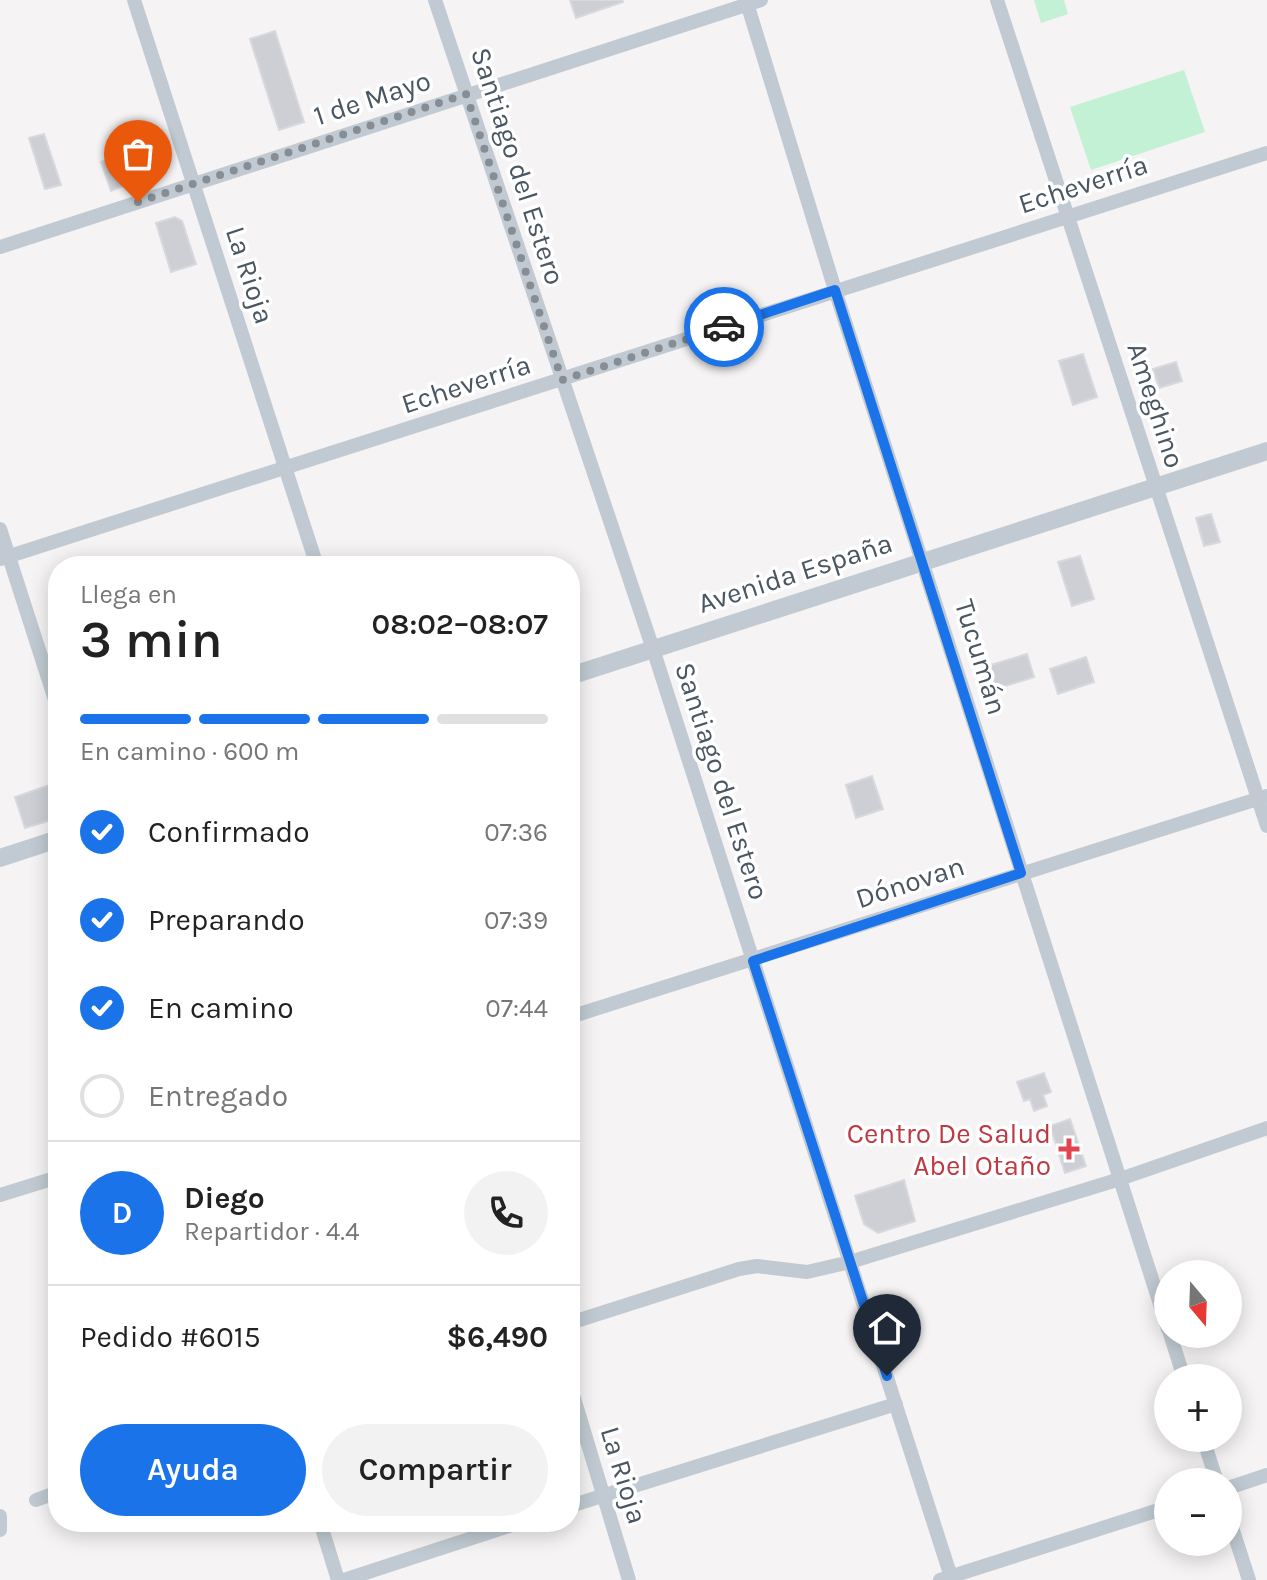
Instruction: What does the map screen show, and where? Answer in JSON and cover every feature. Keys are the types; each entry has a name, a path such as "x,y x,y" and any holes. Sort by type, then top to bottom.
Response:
{"street":[{"name":"La Rioja","path":"134,0 314,556"},
{"name":"Santiago del Estero","path":"435,0 653,649 896,1404 948,1579"},
{"name":"Ameghino","path":"997,0 1156,486 1263,797 1267,826"},
{"name":"1 de Mayo","path":"0,247 751,1"},
{"name":"Tucumán","path":"751,1 835,290 1154,1284"},
{"name":"Echeverría","path":"4,558 1267,153"},
{"name":"Avenida España","path":"580,673 1267,451"},
{"path":"0,529 4,558 48,681"},
{"name":"Dónovan","path":"580,1014 1263,797"},
{"path":"0,858 48,842"},
{"path":"580,1320 739,1269 757,1266 807,1272 850,1262 1120,1179 1267,1128"},
{"path":"0,1195 48,1180"},
{"path":"580,1503 896,1404"},
{"name":"La Rioja","path":"580,1418 629,1580"},
{"path":"1242,1483 1267,1475"},
{"path":"36,1500 48,1496"},
{"path":"948,1579 1154,1512"},
{"path":"0,1516 0,1530"},
{"path":"324,1532 341,1580 490,1532"},
{"path":"1241,1556 1249,1580"}],"green space":[{"path":"1034,0 1064,0 1068,14 1041,23"},
{"path":"1184,70 1205,132 1091,170 1070,107"}],"building":[{"path":"570,0 622,0 623,2 576,18"},
{"path":"275,31 304,122 279,130 250,39"},
{"path":"44,134 61,185 45,189 29,138"},
{"path":"159,148 166,168 111,191 101,162 122,155 123,160"},
{"path":"175,217 182,221 196,264 171,272 156,223"},
{"path":"1083,354 1097,397 1073,405 1059,361"},
{"path":"1176,362 1182,381 1159,388 1153,369"},
{"path":"1211,514 1220,542 1204,546 1196,518"},
{"path":"1080,556 1094,599 1072,606 1058,562"},
{"path":"1027,654 1034,677 996,689 988,666"},
{"path":"1086,657 1094,682 1058,694 1050,669"},
{"path":"872,776 883,809 856,818 846,785"},
{"path":"48,785 48,821 25,828 15,797"},
{"path":"1044,1073 1051,1092 1043,1095 1047,1106 1034,1111 1030,1099 1024,1101 1017,1082"},
{"path":"1070,1119 1086,1166 1065,1173 1050,1126"},
{"path":"904,1180 915,1221 878,1233 864,1224 855,1196"}],"way so far":[{"path":"138,202 466,94 562,380 724,327"}],"place":[{"name":"Centro De Salud Abel Otaño","path":"1069,1149"}],"route":[{"path":"724,327 835,290 924,560 1021,873 753,961 887,1376"}]}
